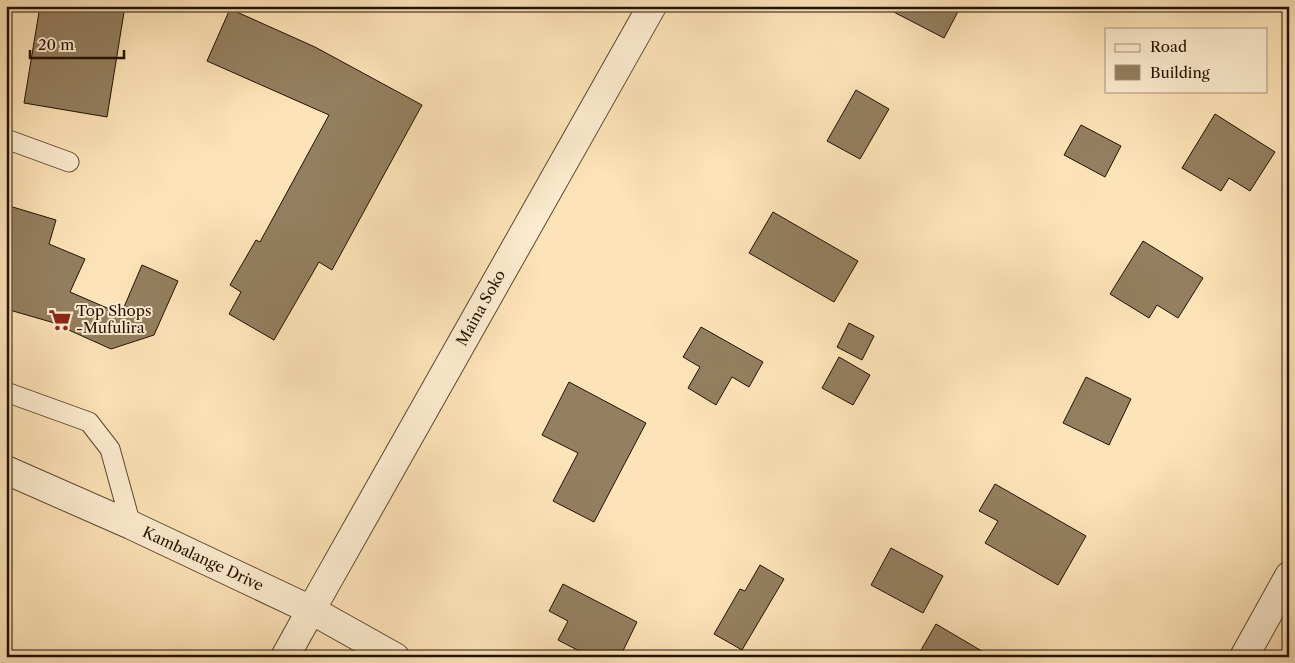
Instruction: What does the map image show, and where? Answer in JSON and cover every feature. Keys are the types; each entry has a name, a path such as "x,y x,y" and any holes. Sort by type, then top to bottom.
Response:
{"street":[{"name":"Maina Soko","path":"285,657 652,6"},
{"name":"Kambalange Drive","path":"6,470 131,525 311,610 395,657"},
{"path":"1244,657 1289,576"}],"lane":[{"path":"6,139 68,162"},
{"path":"6,392 89,422 110,449 131,525"}],"building":[{"path":"40,6 125,6 107,117 24,103"},
{"path":"882,6 961,6 944,38"},
{"path":"230,9 315,47 422,105 332,270 319,262 274,340 229,314 241,292 230,285 256,240 260,242 329,115 207,61"},
{"path":"856,90 889,109 860,159 827,141"},
{"path":"1215,114 1275,152 1250,191 1229,178 1221,191 1182,168"},
{"path":"1081,125 1121,146 1105,177 1064,155"},
{"path":"6,205 56,220 49,244 85,259 70,292 121,314 142,265 178,281 154,335 111,349 51,322 6,309"},
{"path":"773,212 858,261 834,302 749,253"},
{"path":"1143,241 1203,278 1178,318 1157,305 1149,318 1110,294"},
{"path":"849,323 874,336 862,360 837,347"},
{"path":"701,327 763,362 749,387 732,377 716,405 688,388 700,367 683,357"},
{"path":"839,357 870,375 853,405 822,388"},
{"path":"1086,377 1131,399 1109,445 1063,423"},
{"path":"569,382 646,423 594,522 553,501 578,453 542,435"},
{"path":"995,484 1086,536 1058,585 985,543 998,521 979,511"},
{"path":"891,548 943,576 923,613 871,585"},
{"path":"760,565 784,579 742,650 714,634 740,589 745,591"},
{"path":"563,584 637,622 620,657 591,657 558,640 568,621 549,611"},
{"path":"936,624 992,657 917,657"}],"place":[{"name":"Top Shops -Mufulira","path":"60,320"}]}
